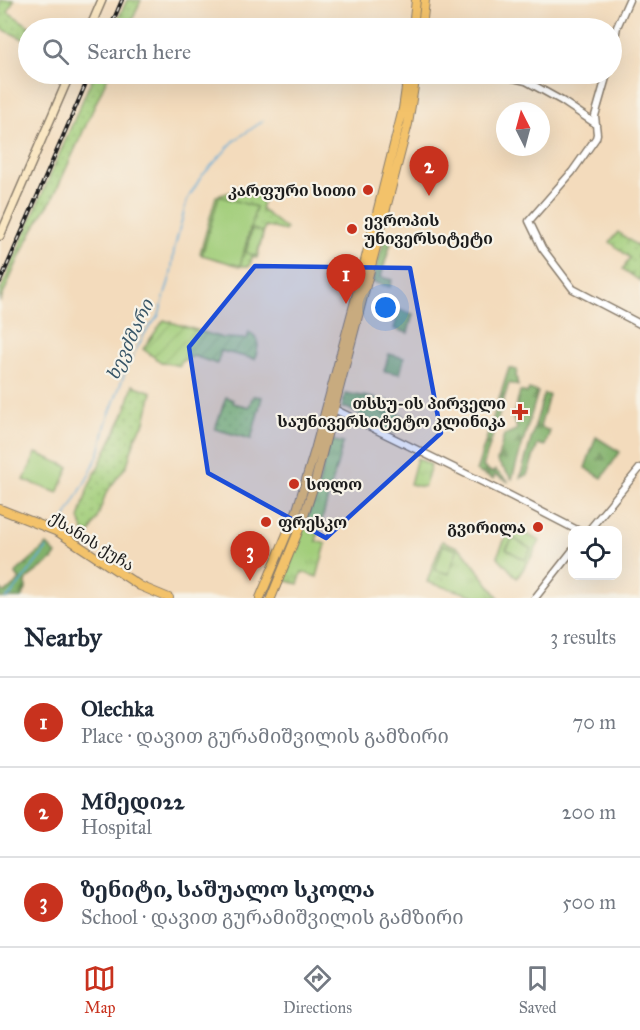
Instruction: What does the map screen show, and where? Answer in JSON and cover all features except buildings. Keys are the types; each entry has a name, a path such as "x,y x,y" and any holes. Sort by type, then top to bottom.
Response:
{"main road":[{"path":"94,18 102,0"},
{"path":"414,18 416,0"},
{"path":"423,18 425,0"},
{"path":"0,236 66,84"},
{"path":"272,598 310,500 329,406 403,109 407,84"},
{"path":"260,598 297,510 329,406 408,123 415,84"},
{"name":"ქსანის ქუჩა","path":"0,509 58,532 140,586 169,598"}],"street":[{"path":"621,18 629,0"},
{"path":"531,84 596,124"},
{"path":"604,84 596,116 596,138 572,172 529,221 542,248 573,289 640,324"},
{"path":"329,406 568,526"},
{"path":"593,526 640,468"},
{"path":"535,598 568,557"}],"highlighted area":[{"path":"255,266 410,268 441,433 326,538 208,473 189,347"}],"green space":[{"path":"0,0 14,0 8,12 18,19 18,36 0,28"},
{"path":"127,0 141,0 133,18 119,18"},
{"path":"90,84 104,84 52,200 29,237 0,302 0,291"},
{"path":"235,191 264,198 261,209 286,229 285,231 265,226 257,258 252,257 250,266 240,266 256,207 219,197 202,255 200,253 216,196"},
{"path":"219,196 256,207 240,266 202,255"},
{"path":"252,229 263,232 257,256 246,253"},
{"path":"618,232 640,248 638,256 640,258 640,281 623,269 630,258 610,242"},
{"path":"385,237 392,239 381,277 392,280 390,287 372,282"},
{"path":"399,310 413,314 408,333 394,329"},
{"path":"164,320 222,338 247,339 249,332 257,341 255,359 221,351 217,364 194,356 182,361 180,366 161,362 143,349"},
{"path":"389,354 404,358 400,374 384,371"},
{"path":"509,368 517,370 518,386 509,383 483,467 493,473 495,470 509,482 495,475 493,479 476,471"},
{"path":"133,385 152,392 145,422 136,436 127,465 106,493 87,539 79,519 88,488 125,412"},
{"path":"529,389 538,392 512,479 497,461 504,435 517,428 513,419 520,391 527,393"},
{"path":"345,394 391,402 391,412 403,415 395,433 347,408 342,408"},
{"path":"544,394 549,395 540,427 550,431 545,446 538,444 527,475 520,478"},
{"path":"253,396 262,397 251,439 215,429 226,397 233,400 233,403 249,407"},
{"path":"596,437 620,452 602,478 585,468"},
{"path":"330,440 343,443 316,541 326,544 317,577 302,572 298,584 284,580 318,488"},
{"path":"36,453 69,467 58,493 24,480"},
{"path":"417,458 431,465 425,485 422,487 410,484"},
{"path":"511,526 540,541 517,578 498,557"},
{"path":"513,538 531,549 525,560 506,549"},
{"path":"442,541 465,553 499,598 482,598 427,582"},
{"path":"47,545 56,554 53,559 28,578 26,590 21,598 0,598 0,588 5,593 20,580 15,573"},
{"path":"443,545 457,550 449,574 435,570"}],"waterway":[{"name":"ხევძმარი","path":"64,520 99,453 106,423 127,367 145,333 159,315 171,274 174,250 187,200 201,177 235,140 263,121"},
{"name":"ხევძმარი","path":"6,598 11,595 47,548"}],"railway":[{"path":"114,18 122,0"},
{"path":"0,282 86,84"}],"place":[{"name":"კარფური სითი","path":"368,190"},
{"name":"Mმედი22","path":"429,196"},
{"name":"ევროპის უნივერსიტეტი","path":"352,229"},
{"name":"Olechka","path":"346,304"},
{"name":"თსსუ-ის პირველი საუნივერსიტეტო კლინიკა","path":"520,412"},
{"name":"სოლო","path":"294,484"},
{"name":"ფრესკო","path":"266,522"},
{"name":"გვირილა","path":"538,527"},
{"name":"ზენიტი, საშუალო სკოლა","path":"250,581"}]}
